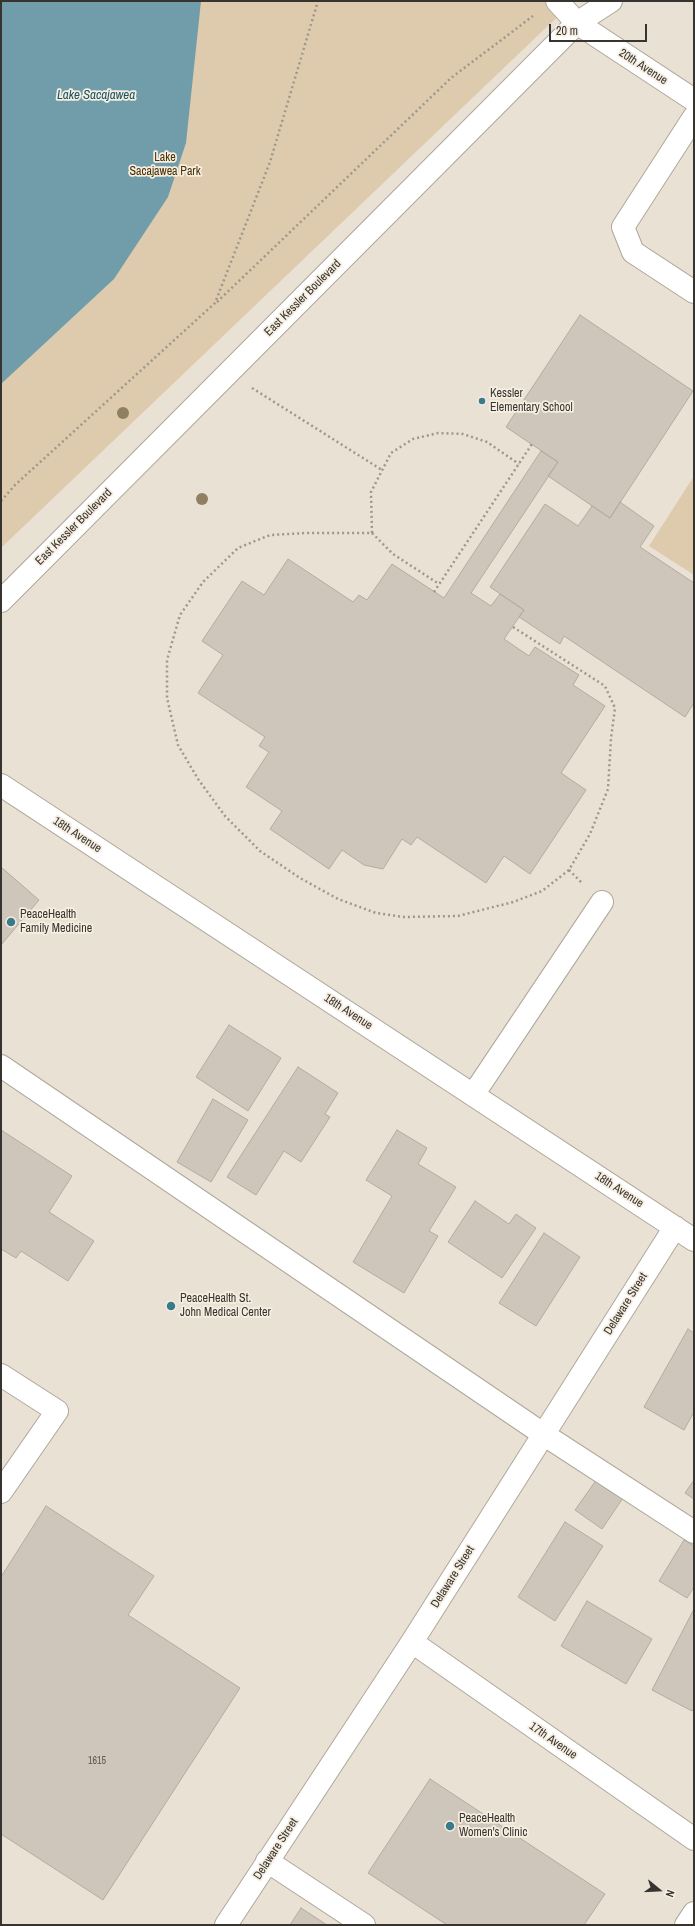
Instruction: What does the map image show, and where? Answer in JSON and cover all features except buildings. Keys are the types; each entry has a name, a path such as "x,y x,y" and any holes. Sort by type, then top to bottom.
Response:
{"street":[{"name":"20th Avenue","path":"557,1 577,23 694,100"},
{"name":"East Kessler Boulevard","path":"1,601 577,23 611,1"},
{"path":"694,117 623,227 633,252 694,292"},
{"name":"18th Avenue","path":"1,785 694,1240"},
{"path":"473,1094 602,902"},
{"path":"1,1066 543,1434 694,1532"},
{"name":"Delaware Street","path":"226,1925 412,1642 675,1227"},
{"path":"1,1375 57,1411 1,1492"},
{"name":"17th Avenue","path":"412,1642 694,1839"},
{"path":"267,1861 364,1925"},
{"path":"686,1925 694,1913"}],"path":[{"path":"215,303 270,162 318,1"},
{"path":"1,501 15,485 215,303 451,78 520,27 538,11"},
{"path":"228,373 382,470"},
{"path":"439,584 393,554 372,533 371,492 391,453 413,439 438,433 463,434 487,442 519,464"},
{"path":"434,592 532,444"},
{"path":"372,533 306,532 270,535 238,548 203,582 180,615 167,660 167,698 178,745 198,779 225,816 260,851 300,878 338,899 376,913 404,917 458,916 513,902 542,891 569,870 590,834 608,789 610,738 615,708 604,686 513,626"}],"green space":[{"name":"Lake Sacajawea Park","path":"1,1 574,1 1,548"},
{"path":"694,476 694,575 649,546"}],"water":[{"name":"Lake Sacajawea","path":"1,1 201,1 186,143 168,197 114,279 1,384"}],"place":[{"name":"Kessler Elementary School","path":"482,401"},
{"name":"PeaceHealth Family Medicine","path":"11,922"},
{"name":"PeaceHealth St. John Medical Center","path":"171,1306"},
{"name":"PeaceHealth Women's Clinic","path":"450,1826"}]}
